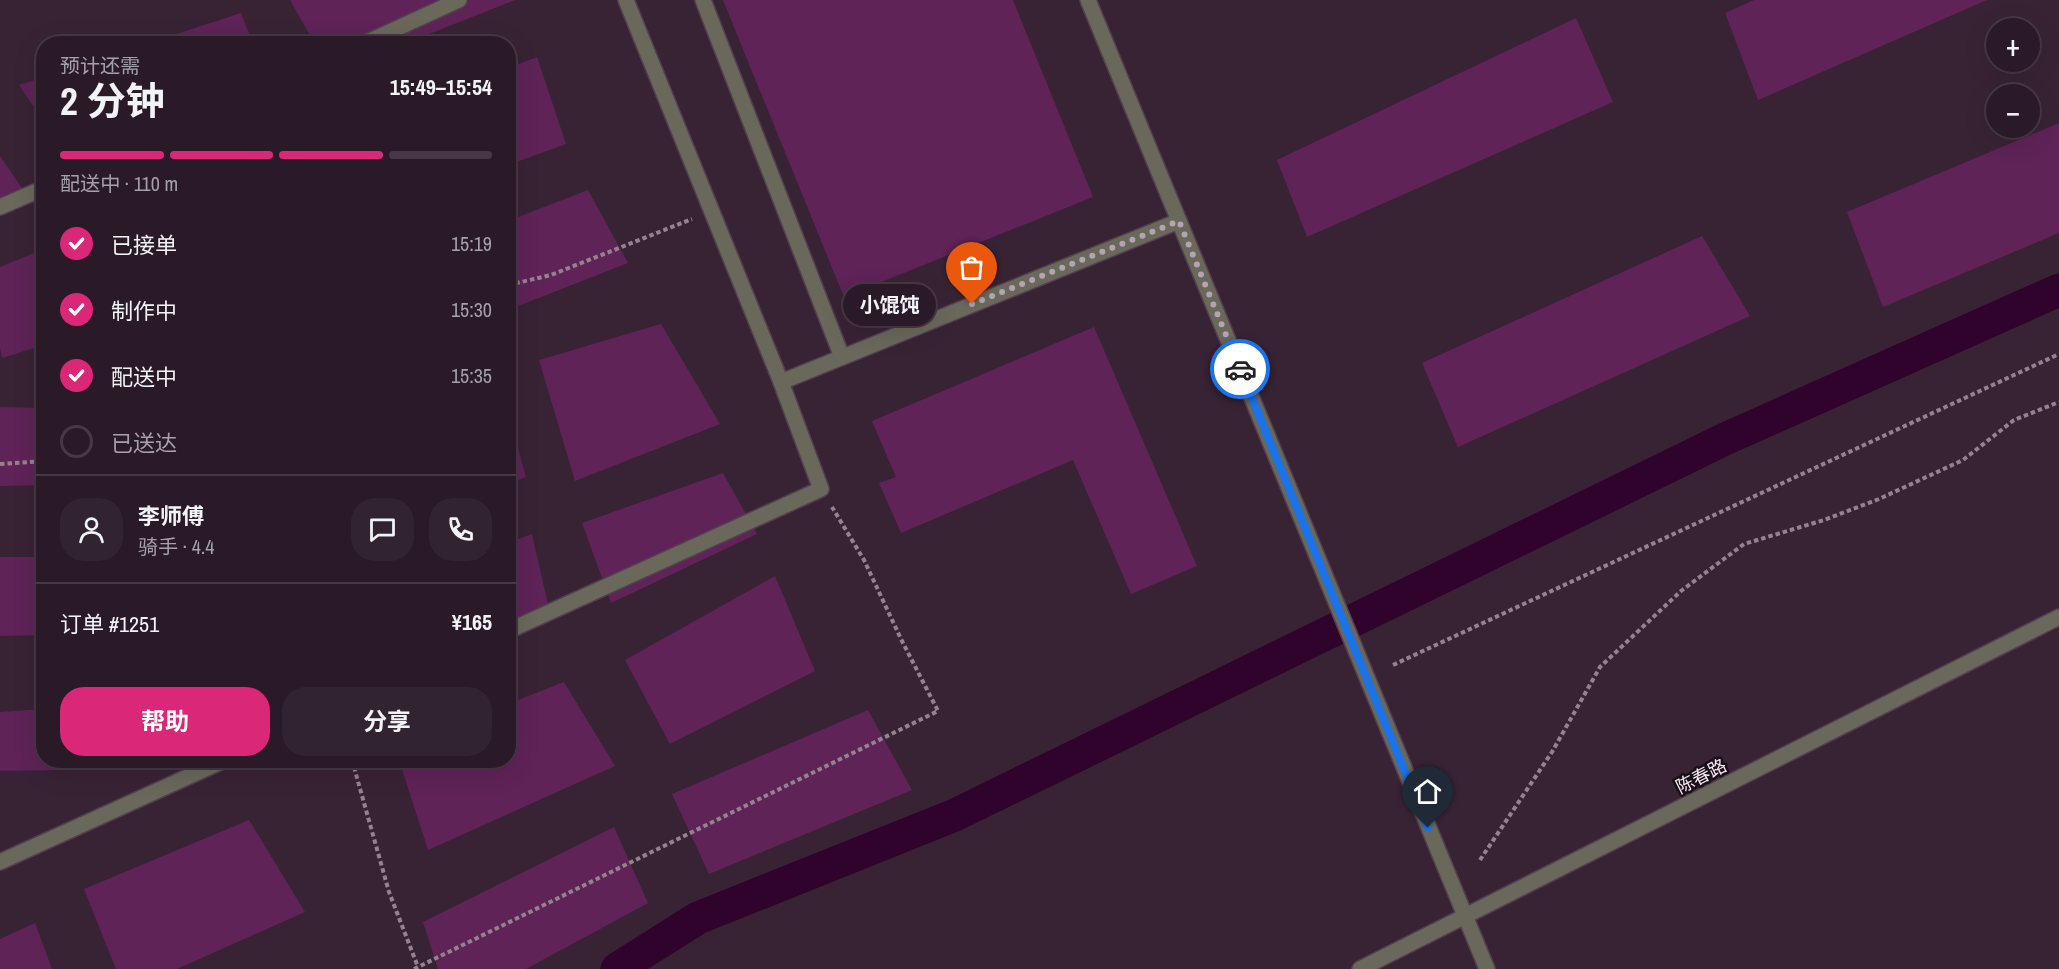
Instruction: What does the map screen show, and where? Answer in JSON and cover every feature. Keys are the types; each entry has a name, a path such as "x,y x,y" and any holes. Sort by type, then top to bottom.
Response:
{"street":[{"path":"380,36 459,0"},
{"path":"516,627 821,489 781,382 626,0"},
{"path":"704,0 842,357"},
{"path":"1088,0 1486,969"},
{"path":"0,207 36,191"},
{"path":"781,382 1179,221"},
{"name":"陈春路","path":"1359,969 2059,617"},
{"path":"0,862 207,768"}],"path":[{"path":"516,283 551,275 712,211"},
{"path":"1394,665 2059,354"},
{"path":"1480,860 1552,752 1600,667 1681,591 1744,544 1824,520 1879,499 1963,460 2014,420 2059,402"},
{"path":"0,464 36,462"},
{"path":"353,768 389,892 416,968 938,711 864,560 821,489"}],"building":[{"path":"290,0 515,0 424,36 310,36"},
{"path":"723,0 1013,0 1093,197 844,297"},
{"path":"1754,0 1987,0 1758,100 1725,13"},
{"path":"241,13 250,36 170,36"},
{"path":"1576,18 1613,102 1307,237 1277,160"},
{"path":"537,57 566,144 516,162 516,65"},
{"path":"36,80 36,110 19,85"},
{"path":"2059,123 2059,233 1883,307 1847,212 2023,138 2040,138 2040,131"},
{"path":"0,156 24,191 0,202"},
{"path":"588,190 628,263 516,307 516,218"},
{"path":"1702,236 1750,316 1458,447 1422,363"},
{"path":"36,252 36,347 2,358 0,348 0,267"},
{"path":"661,324 720,424 575,481 539,360"},
{"path":"1094,327 1197,566 1131,594 1073,460 901,533 879,483 896,477 872,421"},
{"path":"0,407 36,408 36,485 0,486"},
{"path":"516,441 526,477 516,481"},
{"path":"723,473 757,534 611,603 582,523"},
{"path":"532,534 550,614 516,629 516,540"},
{"path":"0,557 36,557 36,635 0,636"},
{"path":"775,576 815,671 670,744 625,660"},
{"path":"564,682 615,766 428,850 402,768 516,768 516,701"},
{"path":"36,710 36,768 127,768 0,771 0,712"},
{"path":"868,710 912,790 709,874 672,794"},
{"path":"249,820 305,912 177,969 116,969 84,889"},
{"path":"614,827 648,903 526,969 438,969 423,922"},
{"path":"35,923 52,969 0,969 0,939"}],"waterway":[{"path":"617,969 698,918 955,815 1725,439 2059,290"}],"way so far":[{"path":"972,304 1179,221 1240,369"}],"place":[{"name":"小馄饨","path":"972,304"}],"route":[{"path":"1240,369 1428,828"}]}
